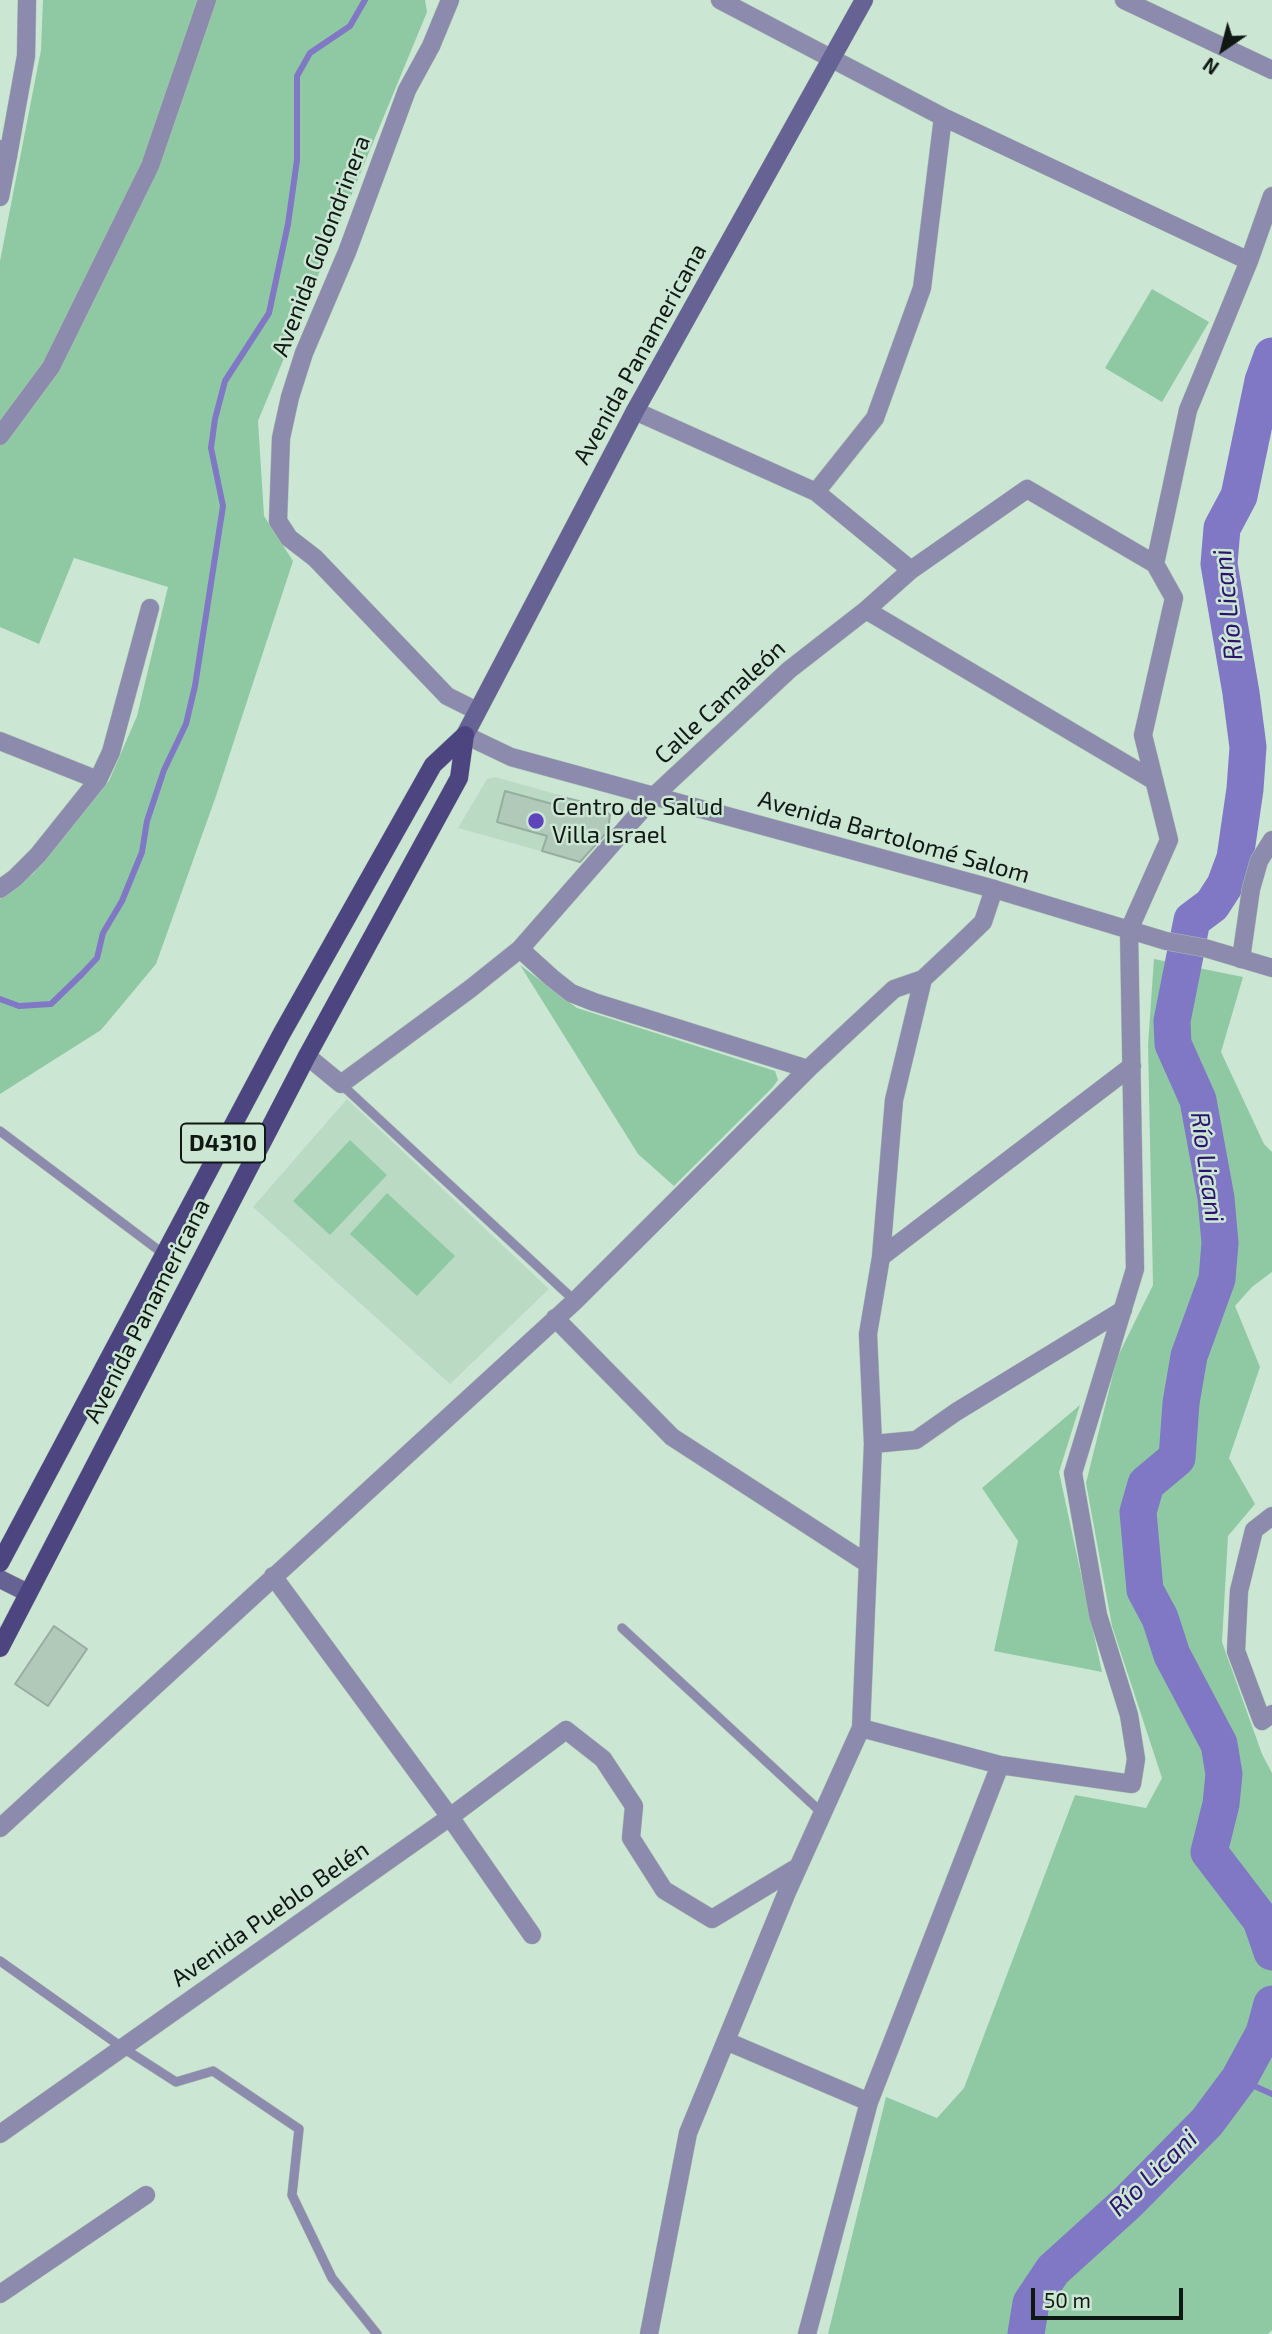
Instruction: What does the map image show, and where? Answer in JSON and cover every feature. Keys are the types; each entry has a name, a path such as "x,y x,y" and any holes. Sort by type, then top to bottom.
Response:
{"main road":[{"name":"Avenida Panamericana","path":"0,1647 307,1056 459,778 465,735 477,711 635,411 864,0"},
{"name":"Avenida Panamericana","path":"0,1563 282,1033 433,765 465,735"},
{"path":"0,1579 29,1593"}],"street":[{"path":"0,197 4,152 26,56 27,0"},
{"path":"0,436 51,367 150,166 208,0"},
{"path":"720,0 943,117 1249,261"},
{"path":"1124,0 1272,70"},
{"name":"Avenida Golondrinera","path":"447,2 407,90 347,252 322,307 289,397 281,438 278,521 289,538 315,558 446,696 477,711"},
{"path":"816,492 875,418 922,288 943,117"},
{"path":"860,1728 1000,1765 1132,1784 1136,1759 1129,1715 1098,1615 1073,1473 1135,1269 1129,930 1170,840 1143,735 1174,598 1155,564 1188,410 1249,261 1272,196"},
{"path":"635,411 816,492 911,570"},
{"name":"Calle Camaleón","path":"341,1084 520,949 654,796 789,670 866,610 911,570 1027,489 1155,564"},
{"path":"0,889 38,855 98,780 111,752 150,608"},
{"path":"866,610 1153,780"},
{"name":"Avenida Bartolomé Salom","path":"465,735 511,757 994,889 1166,941 1205,948 1272,968"},
{"path":"0,741 98,780"},
{"path":"1241,959 1251,889 1259,861 1272,840"},
{"path":"0,1828 575,1301 808,1069 894,989 923,979 983,922 994,889"},
{"path":"520,949 571,993 808,1069"},
{"path":"649,2334 688,2133 798,1867 860,1728 873,1444 868,1334 881,1257 894,1100 923,979"},
{"path":"307,1056 341,1084"},
{"path":"881,1257 1132,1066"},
{"path":"873,1444 916,1440 1123,1310"},
{"path":"555,1318 672,1437 868,1564"},
{"path":"1267,1718 1236,1651 1239,1591 1254,1530 1272,1516"},
{"path":"274,1576 450,1817 532,1935"},
{"name":"Avenida Pueblo Belén","path":"0,2134 450,1817 566,1730 603,1759 634,1806 631,1838 664,1890 712,1919 798,1867"},
{"path":"807,2334 869,2102 1000,1765"},
{"path":"726,2041 869,2102"},
{"path":"0,2294 146,2194"}],"lane":[{"path":"341,1084 575,1301"},
{"path":"0,1131 165,1255"},
{"path":"622,1628 822,1813"},
{"path":"0,1961 176,2082 214,2071 299,2129 292,2195 332,2278 377,2334"}],"shaded area":[{"name":"Centro de Salud Villa Israel","path":"495,777 602,807 610,815 607,834 580,862 458,828 487,779"},
{"path":"347,1099 549,1289 450,1384 253,1207"}],"green space":[{"path":"43,0 425,0 427,12 258,421 264,516 293,561 216,796 156,964 101,1030 0,1094 0,899 33,874 109,781 137,716 168,587 74,558 39,644 0,627 0,261 41,50"},
{"path":"1152,289 1209,322 1162,402 1105,368"},
{"path":"1154,959 1243,977 1221,1052 1264,1144 1272,1152 1272,1272 1252,1287 1235,1306 1260,1367 1229,1458 1255,1504 1228,1536 1222,1642 1262,1754 1272,1773 1272,2330 1268,2334 828,2334 886,2097 937,2118 964,2088 1075,1795 1146,1808 1162,1778 1112,1626 1086,1483 1117,1358 1153,1285 1148,1045"},
{"path":"520,965 577,1008 775,1071 778,1080 674,1186 638,1154"},
{"path":"350,1140 387,1175 330,1235 293,1201"},
{"path":"387,1193 455,1256 417,1296 350,1234"},
{"path":"1080,1405 1059,1472 1102,1672 994,1651 1018,1541 982,1488"}],"building":[{"path":"505,791 556,805 559,796 602,807 610,815 608,831 580,862 542,851 547,836 497,822"},
{"path":"54,1626 87,1649 48,1706 15,1684"}],"waterway":[{"path":"0,999 19,1006 51,1004 82,974 97,958 103,933 122,901 142,852 147,821 164,770 186,724 195,686 223,506 211,448 215,419 225,381 269,313 288,224 297,160 297,76 310,53 350,26 365,0"},
{"name":"Río Licani","path":"1272,356 1263,381 1239,496 1222,528 1219,564 1248,747 1235,858 1225,885 1212,905 1192,920 1172,1021 1173,1044 1198,1100 1216,1198 1220,1243 1217,1279 1189,1356 1181,1403 1177,1458 1146,1484 1138,1512 1145,1590 1160,1618 1172,1655 1219,1744 1224,1774 1221,1804 1209,1852 1261,1920 1272,1952"},
{"name":"Río Licani","path":"1026,2334 1031,2303 1053,2270 1128,2202 1207,2122 1239,2079 1264,2033 1272,2004"},
{"path":"1239,2079 1272,2094"}],"place":[{"name":"Centro de Salud Villa Israel","path":"536,821"}]}
